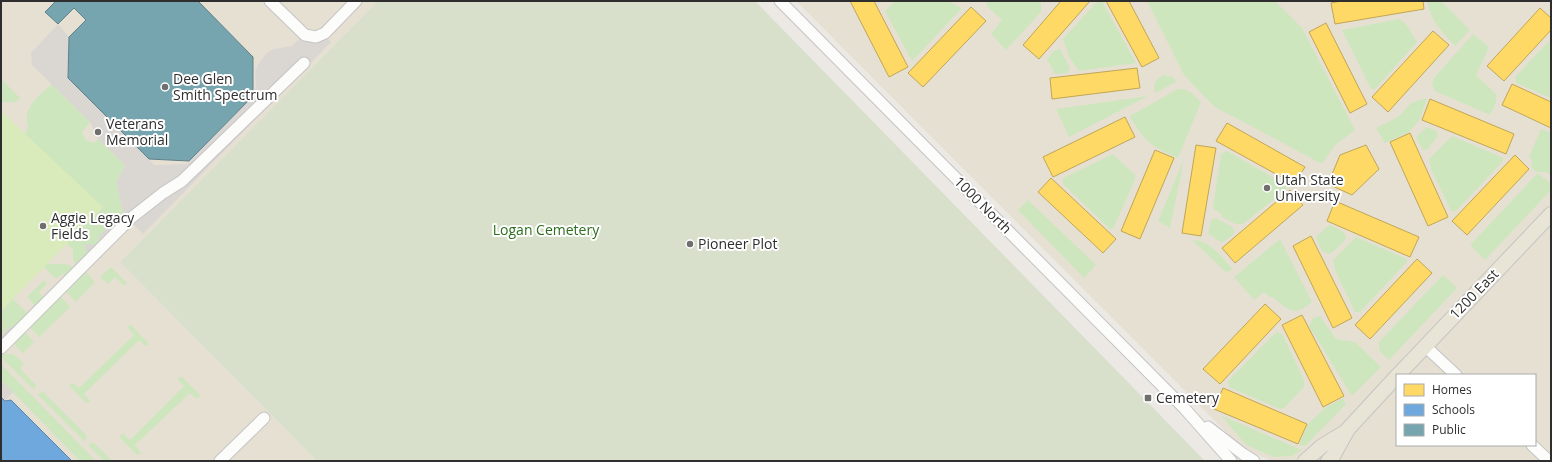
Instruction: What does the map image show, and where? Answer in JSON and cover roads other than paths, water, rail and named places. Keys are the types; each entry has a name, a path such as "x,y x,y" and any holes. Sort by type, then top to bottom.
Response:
{"main road":[{"name":"1200 East","path":"1400,374 1551,214"},
{"name":"1200 East","path":"1306,461 1322,446 1348,429 1396,378"},
{"name":"1200 East","path":"1328,461 1333,456 1348,429"}],"street":[{"path":"270,1 304,35 316,37 325,32 356,1"},
{"name":"1000 North","path":"781,1 1186,409 1231,461"},
{"path":"1,348 131,218 163,193 182,181 304,63"},
{"path":"1425,346 1455,374"},
{"name":"1000 North","path":"1186,409 1254,461"},
{"path":"220,461 264,418"},
{"path":"1533,446 1549,461"}],"place":[{"name":"Dee Glen Smith Spectrum","path":"165,87"},
{"name":"Veterans Memorial","path":"98,132"},
{"name":"Utah State University","path":"1267,188"},
{"name":"Aggie Legacy Fields","path":"43,226"},
{"name":"Pioneer Plot","path":"690,244"},
{"name":"Cemetery","path":"1148,398"}],"park label":[{"name":"Logan Cemetery","path":"546,230"}]}
